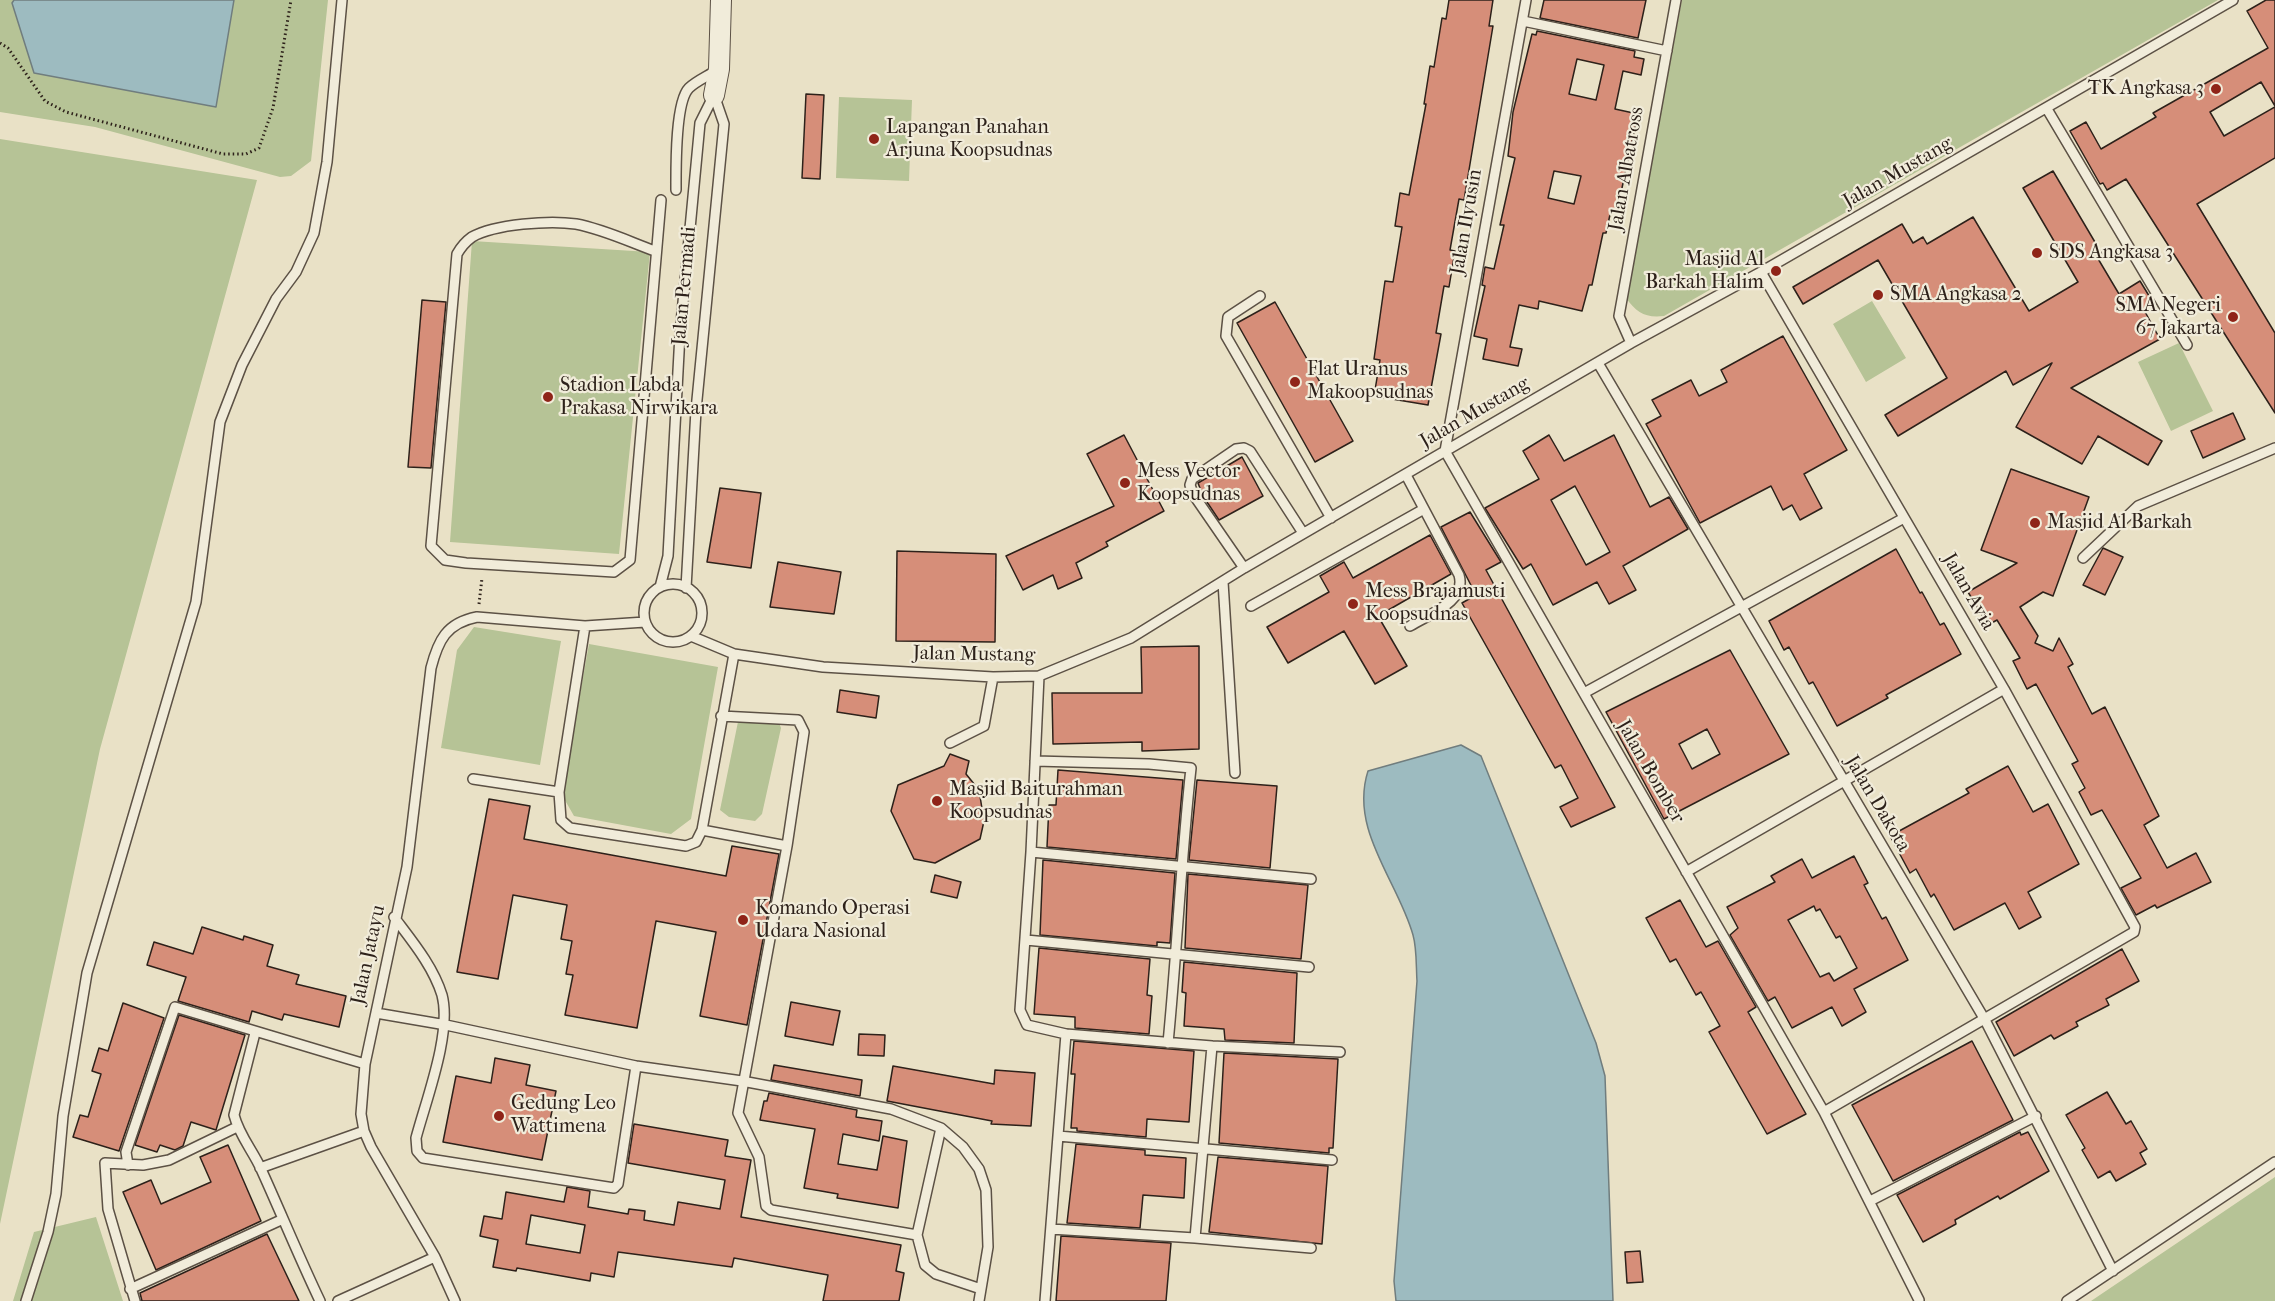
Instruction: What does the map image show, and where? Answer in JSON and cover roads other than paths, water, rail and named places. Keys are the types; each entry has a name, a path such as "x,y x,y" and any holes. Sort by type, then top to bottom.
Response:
{"street":[{"name":"Jalan Permadi","path":"714,95 719,69 721,0"}],"lane":[{"path":"26,1301 48,1232 56,1194 63,1116 87,973 196,602 220,422 242,365 276,299 296,272 314,233 327,162 342,0"},
{"name":"Jalan Ilyusin","path":"1445,451 1526,0"},
{"name":"Jalan Albatross","path":"1631,343 1619,316 1676,0"},
{"name":"Jalan Mustang","path":"691,636 734,654 823,667 993,677 1039,676 1131,638 1303,533 1631,343 2048,109 2233,0"},
{"path":"1523,21 1667,51"},
{"path":"676,190 681,100 689,88 719,69"},
{"name":"Jalan Permadi","path":"660,587 668,556 680,334 700,123 714,95"},
{"name":"Jalan Permadi","path":"686,588 696,410 724,124 714,95"},
{"path":"2048,109 2187,345"},
{"path":"655,251 576,225 545,223 509,227 474,236 465,242 457,254 431,546 445,560 614,572 630,560 661,200"},
{"name":"Jalan Avia","path":"1761,272 2004,690 2135,922 2134,932 1985,1020"},
{"path":"1260,296 1228,317 1226,336 1331,518"},
{"name":"Jalan Dakota","path":"1598,363 1985,1020 2114,1271"},
{"path":"1244,568 1193,494 1190,485 1192,479 1236,449 1244,448 1250,452 1303,533"},
{"path":"2083,558 2138,506 2275,448"},
{"name":"Jalan Bomber","path":"1445,451 1824,1112 1918,1300"},
{"path":"1406,475 1459,576 1461,588 1456,598 1410,626"},
{"path":"1251,606 1424,509"},
{"path":"1584,693 1904,518"},
{"path":"1223,582 1234,772"},
{"path":"671,584 686,588 695,595 701,605 702,616 691,636 670,642 659,639 645,622 646,602 660,587 671,584"},
{"name":"Jalan Jatayu","path":"455,1301 435,1257 364,1131 361,1114 365,1064 394,917 407,867 431,668 437,644 449,630 464,620 477,617 585,626"},
{"path":"645,622 585,626 559,792 561,820 570,828 686,846 696,842 702,830 734,654"},
{"path":"1039,676 1021,1018 1034,1028 1066,1034 1212,1046 1340,1052"},
{"path":"950,743 984,726 993,677"},
{"path":"1686,872 2004,690"},
{"path":"721,716 798,720 804,732 787,846 742,1081 739,1119 759,1156 766,1206 771,1210 917,1235"},
{"path":"1035,761 1149,764 1191,768 1180,865 1177,956 1168,1043"},
{"path":"473,779 559,792"},
{"path":"702,830 787,846"},
{"path":"1031,852 1311,879"},
{"path":"394,917 424,958 442,995 446,1025 416,1138 417,1151 423,1158 614,1188 618,1184 636,1066"},
{"path":"1026,940 1309,967"},
{"path":"128,1165 126,1152 175,1007 255,1033 365,1064"},
{"path":"376,1013 446,1025 636,1066 742,1081 891,1109 942,1128 963,1147 979,1169 987,1190 988,1247 979,1301"},
{"path":"1824,1112 1985,1020"},
{"path":"255,1033 234,1106 237,1127 260,1168 281,1220 320,1301"},
{"path":"1045,1301 1066,1034"},
{"path":"1195,1238 1212,1046"},
{"path":"1870,1201 2036,1116"},
{"path":"135,1301 108,1209 105,1164 128,1165 169,1160 237,1127"},
{"path":"942,1128 917,1235 925,1265 930,1271 981,1289"},
{"path":"260,1168 364,1131"},
{"path":"1058,1136 1332,1160"},
{"path":"2067,1301 2275,1162"},
{"path":"130,1289 281,1220"},
{"path":"1051,1229 1311,1248"},
{"path":"338,1301 435,1257"}],"water":[{"path":"14,0 234,0 216,107 34,73 12,3"},
{"path":"1461,745 1481,756 1596,1043 1605,1076 1613,1301 1396,1301 1394,1281 1417,981 1416,952 1406,915 1370,835 1365,814 1364,793 1368,771"}],"place":[{"name":"TK Angkasa 3","path":"2216,89"},
{"name":"Lapangan Panahan Arjuna Koopsudnas","path":"874,139"},
{"name":"SDS Angkasa 3","path":"2037,253"},
{"name":"Masjid Al Barkah Halim","path":"1776,271"},
{"name":"SMA Angkasa 2","path":"1878,295"},
{"name":"SMA Negeri 67 Jakarta","path":"2233,317"},
{"name":"Flat Uranus Makoopsudnas","path":"1295,382"},
{"name":"Stadion Labda Prakasa Nirwikara","path":"548,397"},
{"name":"Mess Vector Koopsudnas","path":"1125,483"},
{"name":"Masjid Al Barkah","path":"2035,523"},
{"name":"Mess Brajamusti Koopsudnas","path":"1353,604"},
{"name":"Masjid Baiturahman Koopsudnas","path":"937,801"},
{"name":"Komando Operasi Udara Nasional","path":"743,920"},
{"name":"Gedung Leo Wattimena","path":"499,1116"}]}
